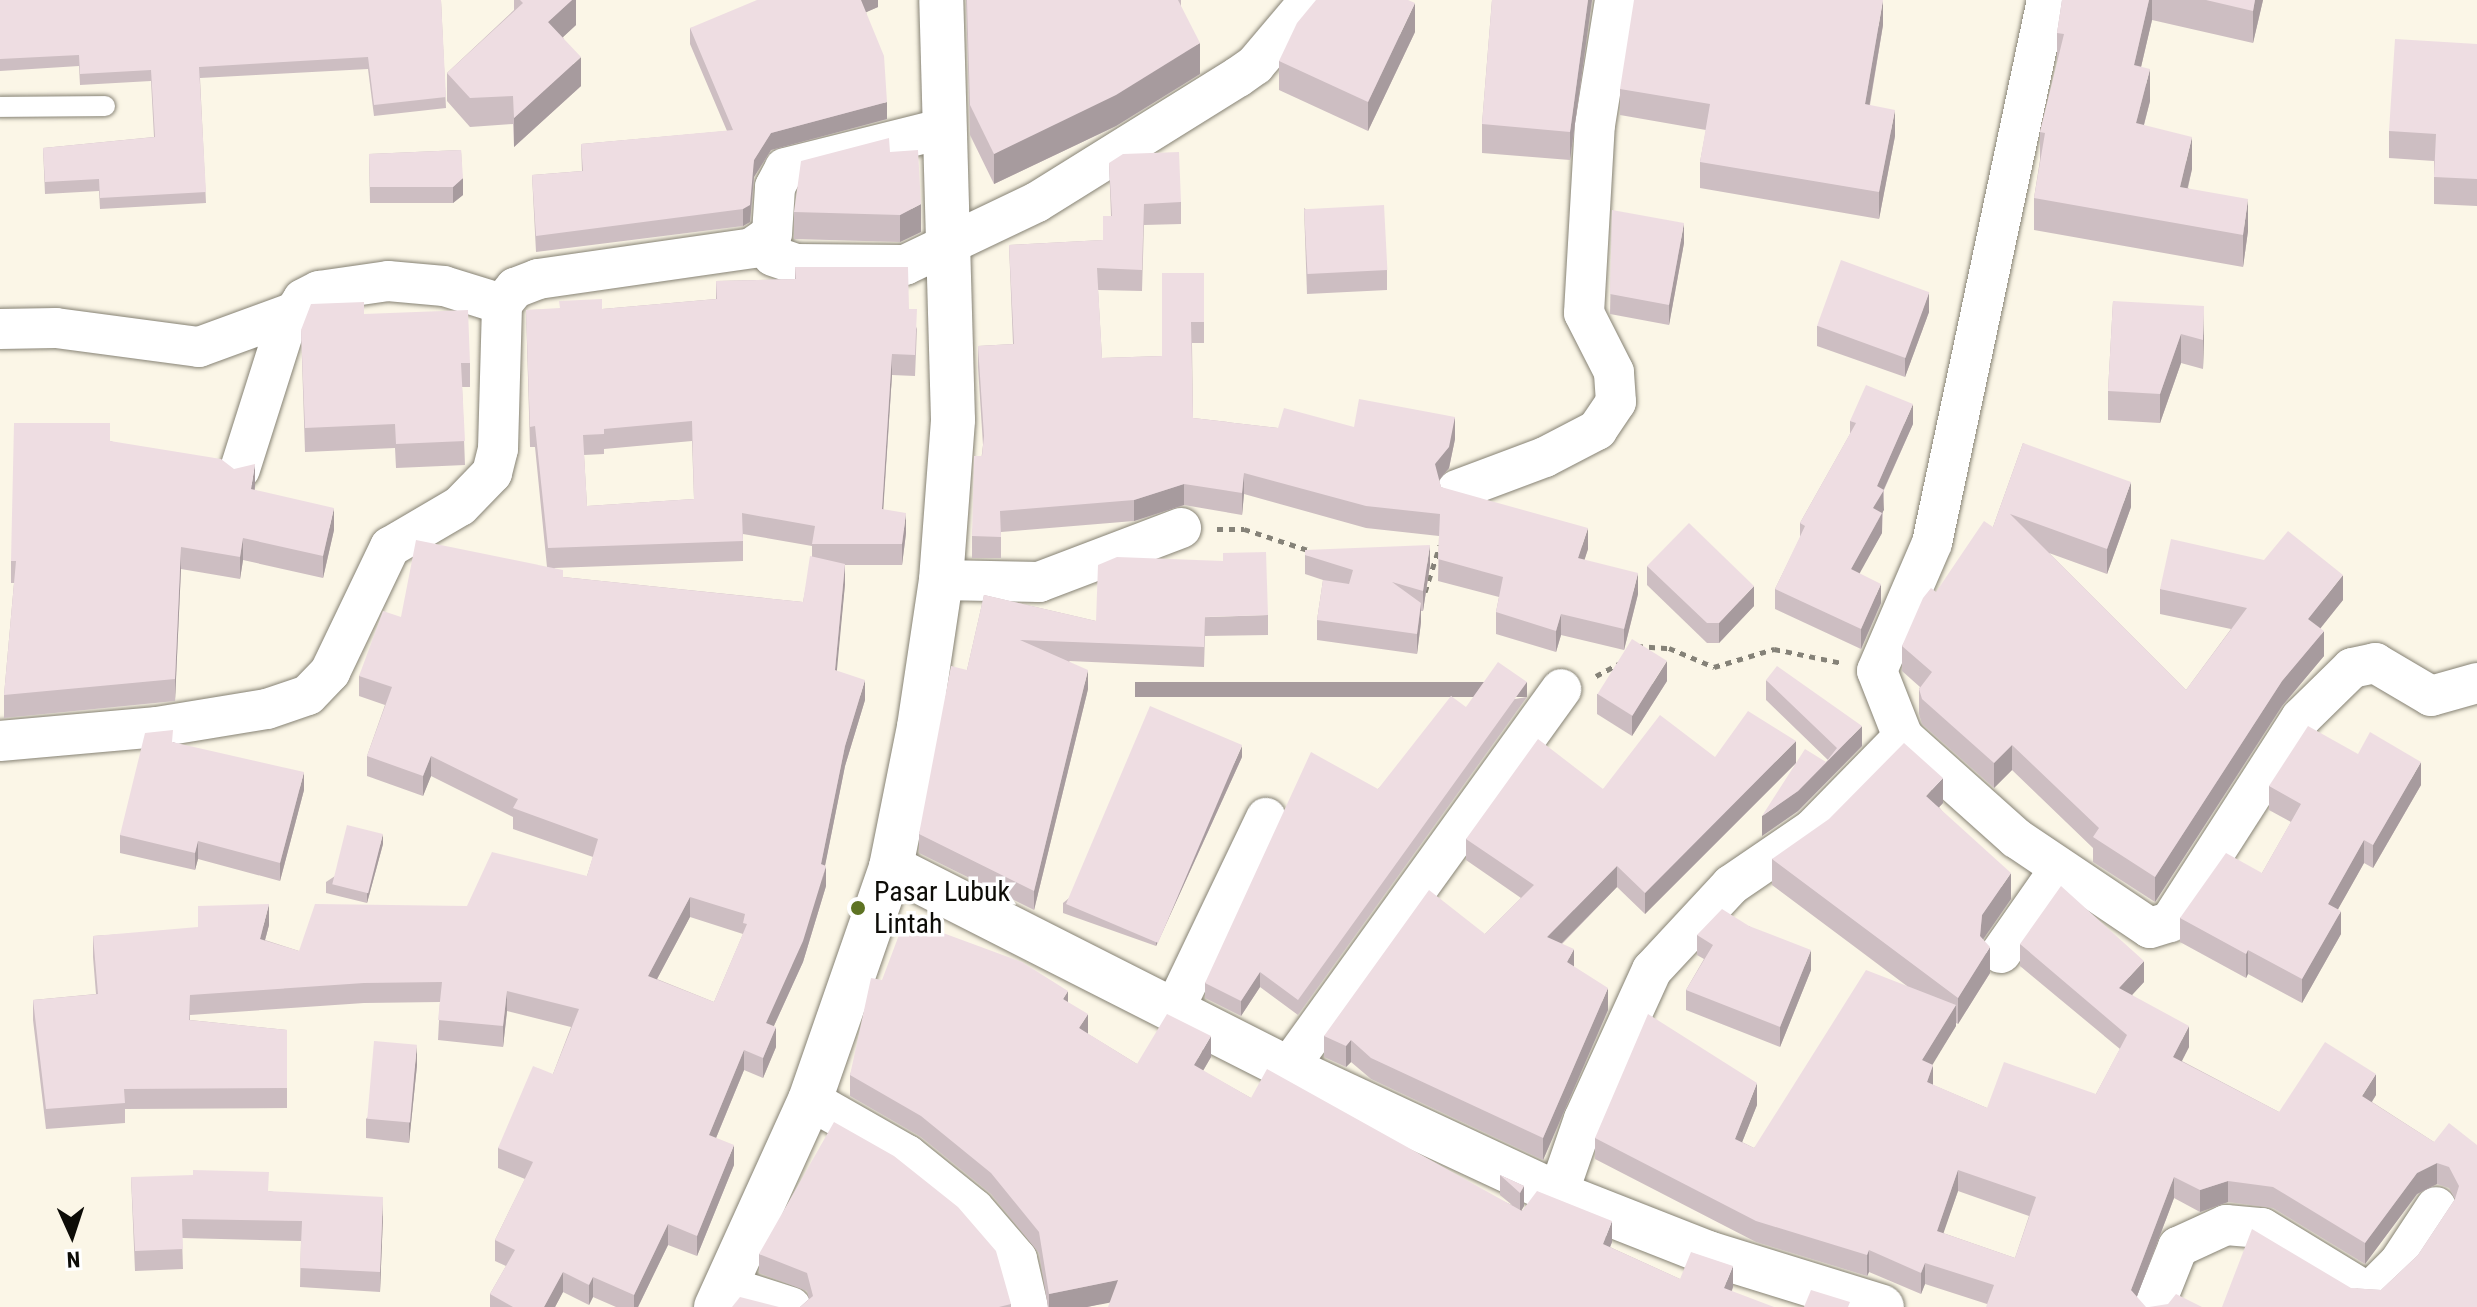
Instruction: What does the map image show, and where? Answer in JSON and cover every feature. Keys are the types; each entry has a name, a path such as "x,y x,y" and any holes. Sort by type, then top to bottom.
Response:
{"street":[{"path":"791,1307 720,1297 810,1100 891,867 941,580 953,420 941,0"},
{"path":"763,243 773,256 812,264 905,265 1037,202 1238,77 1255,65 1310,0"},
{"path":"1457,490 1545,457 1597,430 1616,402 1614,372 1584,313 1595,125 1615,0"},
{"path":"2047,0 1932,543 1877,671 1903,737 2059,870 2139,925 2161,926 2170,922 2301,718 2340,677 2352,668 2375,663 2431,696 2477,683"},
{"path":"0,741 157,727 267,709 308,695 330,672 390,547 460,506 492,473 498,449 502,304 515,288 538,279 763,243 772,234 775,187 785,168 945,128"},
{"path":"0,329 56,328 199,347 292,313 319,291 388,281 444,286 502,304"},
{"path":"240,469 292,313"},
{"path":"941,580 1039,582 1181,528"},
{"path":"1288,1068 1561,689"},
{"path":"1558,1194 1584,1119 1652,970 1731,885 1813,829 1903,737"},
{"path":"1174,1010 1266,818"},
{"path":"891,867 1288,1068 1558,1194 1708,1253 1875,1306"},
{"path":"2001,953 2059,870"},
{"path":"810,1100 907,1155 974,1209 1017,1259 1028,1307"},
{"path":"2154,1307 2178,1247 2226,1225 2262,1228 2363,1290 2372,1290 2399,1263 2436,1207"}],"lane":[{"path":"0,107 105,106"}],"path":[{"path":"1422,601 1457,490"},
{"path":"1181,528 1244,529 1296,543 1321,557"},
{"path":"1631,653 1638,645 1669,648 1714,667 1774,649 1877,671"},
{"path":"1561,689 1624,661"}],"building":[{"path":"0,0 441,0 446,97 374,105 368,57 199,67 206,192 100,198 99,179 45,182 43,148 155,137 151,70 80,74 79,55 0,59"},
{"path":"520,0 572,0 548,22 581,57 514,118 513,96 470,98 447,73 523,3"},
{"path":"757,0 861,0 884,56 887,102 771,133 754,160 750,205 743,209 536,236 532,175 583,171 581,144 733,130 690,28"},
{"path":"967,0 1178,0 1200,43 1116,95 994,154 970,105"},
{"path":"1316,0 1408,0 1415,3 1368,102 1279,61 1297,23"},
{"path":"1492,0 1588,0 1570,132 1482,124"},
{"path":"1634,0 1883,0 1865,104 1895,110 1879,192 1700,162 1710,104 1620,89"},
{"path":"2062,0 2149,0 2134,65 2150,69 2136,123 2192,137 2180,187 2248,199 2243,235 2034,198 2045,133 2040,132 2064,34 2057,33"},
{"path":"2206,0 2255,0 2253,11"},
{"path":"2395,39 2477,44 2477,179 2434,177 2436,134 2389,131"},
{"path":"889,138 890,152 918,150 921,204 900,215 794,212 801,161"},
{"path":"461,150 463,178 453,187 370,187 369,154"},
{"path":"1179,152 1181,202 1144,204 1142,270 1097,268 1102,358 1162,356 1162,273 1204,273 1204,322 1191,322 1193,418 1278,428 1284,408 1354,427 1359,399 1455,417 1449,447 1435,464 1441,487 1588,528 1578,558 1638,573 1624,629 1561,614 1556,631 1496,612 1503,577 1438,559 1440,514 1366,506 1244,473 1242,493 1184,484 1134,500 1000,511 1001,537 972,536 974,456 982,456 984,436 978,346 1014,344 1009,245 1103,240 1103,216 1112,216 1109,163 1123,154"},
{"path":"1384,205 1387,270 1308,274 1304,209"},
{"path":"1612,210 1684,223 1669,305 1610,294"},
{"path":"1841,260 1929,292 1905,358 1817,326"},
{"path":"795,267 908,267 909,309 917,309 915,355 892,354 882,509 906,513 902,544 812,544 815,526 742,513 743,541 548,548 535,426 530,427 526,310 560,308 559,301 602,299 602,309 717,299 716,281 796,279","holes":["692,421 694,499 587,506 583,435 604,434 604,429"]},
{"path":"2113,301 2204,306 2203,340 2181,334 2160,394 2108,391"},
{"path":"364,302 364,314 468,310 470,363 461,363 465,441 396,444 395,424 305,428 301,330 311,304"},
{"path":"1866,385 1913,404 1877,486 1884,490 1873,508 1882,513 1851,569 1881,584 1861,629 1775,589 1805,526 1800,523 1856,423 1850,421"},
{"path":"14,423 110,423 110,441 221,459 234,469 255,464 251,489 334,508 323,556 243,538 240,557 181,547 175,679 4,695 16,561 11,561"},
{"path":"2023,443 2131,482 2107,549 2010,514 2186,690 2247,608 2160,589 2171,539 2264,560 2288,531 2343,575 2308,619 2324,631 2282,681 2155,877 2093,837 2099,828 2012,745 1994,763 1922,699 1919,689 1932,672 1902,646 1923,598 1931,588 1936,592 1984,521 1993,527"},
{"path":"1689,523 1754,586 1719,623 1707,623 1647,566"},
{"path":"416,540 563,570 563,577 803,602 810,556 845,564 835,670 865,680 845,746 821,864 826,866 803,941 766,1023 776,1027 763,1058 744,1050 709,1135 734,1145 697,1236 668,1224 634,1295 593,1277 589,1285 563,1272 544,1307 513,1307 490,1294 515,1250 495,1240 533,1162 498,1148 533,1066 553,1074 579,1009 507,991 503,1026 438,1020 442,982 364,983 190,995 189,1020 287,1030 287,1088 124,1089 125,1103 46,1109 33,1000 98,994 93,936 198,927 198,906 269,904 260,939 299,951 315,904 467,906 492,852 587,876 598,839 513,808 518,799 431,756 423,776 367,756 392,687 359,676 383,611 401,617","holes":["690,897 745,914 743,923 747,924 714,1002 648,976"]},
{"path":"1430,545 1423,591 1392,582 1421,603 1417,634 1317,620 1323,580 1349,584 1353,570 1305,555 1305,550"},
{"path":"1266,552 1268,615 1205,617 1204,647 1020,640 1088,670 1034,891 919,834 951,666 967,670 984,595 1096,621 1098,565 1117,557 1223,561 1223,553"},
{"path":"1632,639 1667,661 1632,716 1598,694"},
{"path":"1498,662 1527,682 1298,1000 1260,972 1241,1001 1205,983 1311,752 1378,789 1451,696 1466,707"},
{"path":"1777,666 1862,726 1798,791 1762,816 1805,749 1826,762 1837,748 1766,680"},
{"path":"1150,706 1242,745 1158,943 1066,904"},
{"path":"1748,711 1796,741 1645,893 1617,866 1547,937 1574,949 1567,962 1608,988 1543,1138 1371,1058 1351,1040 1346,1046 1324,1036 1429,890 1485,934 1534,885 1466,839 1538,739 1603,789 1660,715 1715,757"},
{"path":"2308,726 2358,754 2370,732 2421,762 2373,845 2364,840 2328,904 2341,911 2302,979 2248,950 2246,954 2180,918 2226,853 2262,873 2301,804 2269,786"},
{"path":"173,730 172,742 304,772 280,863 198,841 195,853 120,835 145,733"},
{"path":"1904,743 1943,778 1926,796 2011,873 1982,915 1980,936 1990,947 1958,998 1772,859 1829,819"},
{"path":"347,825 383,834 368,893 332,884"},
{"path":"2061,886 2144,961 2119,988 2189,1026 2173,1057 2279,1112 2325,1042 2376,1074 2362,1096 2434,1142 2449,1123 2477,1145 2477,1307 2222,1307 2252,1229 2351,1288 2381,1290 2418,1255 2455,1199 2459,1186 2449,1167 2437,1163 2417,1173 2365,1243 2273,1187 2228,1181 2200,1190 2174,1177 2131,1290 2146,1307 1986,1307 1994,1285 1925,1263 1921,1273 1869,1250 1867,1255 1756,1221 1595,1138 1648,1014 1757,1083 1735,1139 1754,1148 1866,970 1956,1005 1922,1060 1933,1065 1927,1082 1987,1108 2004,1062 2096,1094 2127,1035 2020,944","holes":["1958,1170 2036,1197 2015,1258 1937,1231"]},
{"path":"1722,909 1749,926 1811,950 1780,1027 1686,990 1713,945 1697,935"},
{"path":"905,919 1022,962 1068,991 1063,999 1088,1014 1079,1028 1137,1064 1167,1014 1211,1036 1194,1065 1251,1098 1267,1069 1522,1211 1537,1191 1612,1221 1603,1244 1680,1279 1691,1252 1733,1266 1724,1288 1774,1307 1108,1307 1118,1280 1049,1294 1039,1232 991,1173 921,1116 850,1075 871,978 882,980"},
{"path":"374,1041 417,1045 410,1122 367,1119"},
{"path":"834,1122 894,1156 958,1207 996,1251 1011,1304 999,1307 800,1307 813,1296 807,1273 759,1254"},
{"path":"193,1170 269,1172 268,1191 383,1197 380,1272 300,1268 302,1221 182,1219 183,1249 135,1251 131,1177 193,1175"},
{"path":"1500,1175 1524,1186 1520,1193"},
{"path":"1811,1290 1850,1302 1848,1307 1804,1307"},
{"path":"2176,1294 2202,1307 2149,1307 2168,1304"},
{"path":"740,1297 779,1307 732,1307"}],"place":[{"name":"Pasar Lubuk Lintah","path":"858,908"}]}
